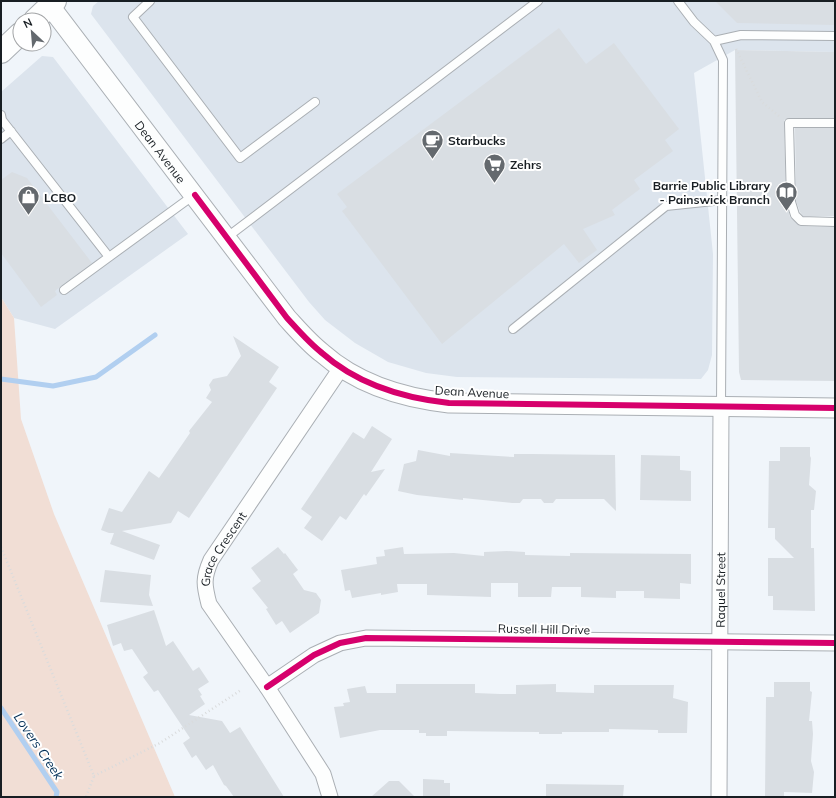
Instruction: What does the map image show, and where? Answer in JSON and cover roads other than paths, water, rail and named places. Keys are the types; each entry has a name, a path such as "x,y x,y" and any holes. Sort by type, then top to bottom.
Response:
{"main road":[{"path":"1,52 12,42"}],"street":[{"name":"Dean Avenue","path":"47,9 195,195 287,318 322,353 341,368 374,385 398,394 449,403 835,408"},
{"name":"Grace Crescent","path":"330,797 323,774 267,687 209,604 205,589 205,575 211,560 341,368"},
{"name":"Raquel Street","path":"719,797 721,407"},
{"name":"Russell Hill Drive","path":"267,687 314,655 340,643 366,638 835,643"}],"lane":[{"path":"150,1 133,17 240,158 315,102"},
{"path":"226,238 538,1"},
{"path":"678,1 694,22 714,41 723,60 721,407"},
{"path":"714,41 741,35 835,36"},
{"path":"1,118 108,257"},
{"path":"835,123 789,123 790,202 795,215 801,221 835,222"},
{"path":"1,139 11,131"},
{"path":"64,290 195,195"},
{"path":"513,328 666,206 723,200"}],"waterway":[{"path":"1,379 53,386 96,377 155,335"},
{"name":"Lovers Creek","path":"1,708 57,792 56,797"}],"place":[{"name":"Starbucks","path":"432,160"},
{"name":"Zehrs","path":"494,184"},
{"name":"Barrie Public Library - Painswick Branch","path":"786,212"},
{"name":"LCBO","path":"29,216"}]}
